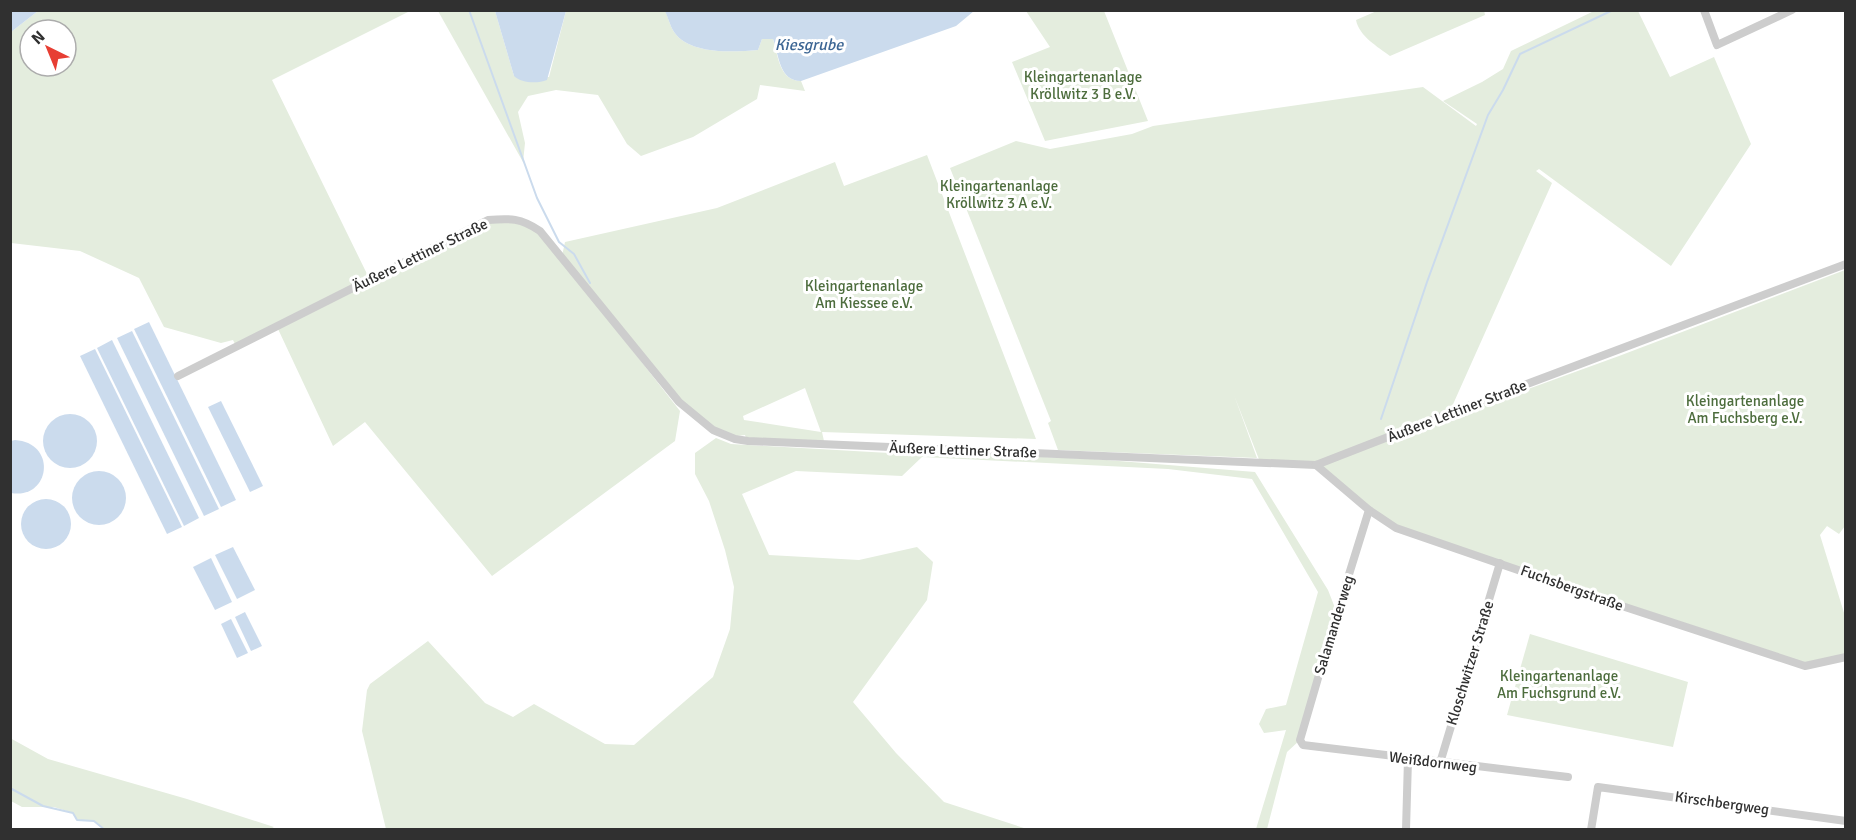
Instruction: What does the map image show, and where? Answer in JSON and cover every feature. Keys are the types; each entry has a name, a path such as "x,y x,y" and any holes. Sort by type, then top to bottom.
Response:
{"street":[{"path":"1704,10 1717,45 1792,10"},
{"name":"Äußere Lettiner Straße","path":"178,376 488,220 511,218 530,224 540,231 679,402 712,430 735,439 1316,465 1845,264"},
{"name":"Fuchsbergstraße","path":"1316,465 1369,510 1396,528 1733,644 1805,666 1845,657"},
{"name":"Salamanderweg","path":"1300,740 1369,510"},
{"name":"Kloschwitzer Straße","path":"1440,763 1500,563"},
{"name":"Weißdornweg","path":"1300,740 1303,745 1568,777"},
{"path":"1406,830 1408,759"},
{"name":"Kirschbergweg","path":"1591,830 1598,787 1845,821"}],"green space":[{"path":"665,10 674,32 690,45 701,48 725,51 758,50 762,39 773,39 784,72 788,77 801,81 805,91 760,85 757,99 693,137 641,156 627,144 598,95 556,90 528,96 518,112 525,143 523,162 438,11 495,11 514,76 549,77 566,11"},
{"path":"1379,10 1484,10 1485,15 1390,56 1365,36 1356,20"},
{"path":"38,11 410,11 272,80 369,278 487,223 507,219 534,230 560,258 680,411 675,441 492,576 365,422 333,446 278,329 236,346 233,340 221,343 164,327 139,278 80,251 11,243 11,32 18,27 18,78 78,78 78,18 29,18"},
{"name":"Kleingartenanlage Kröllwitz 3 B e.V.","path":"1026,11 1104,11 1148,121 1045,141 1012,62 1050,47"},
{"path":"1594,11 1638,11 1670,77 1714,57 1751,144 1671,266 1539,169 1536,171 1552,183 1450,411 1321,464 1619,356 1845,270 1845,526 1839,534 1827,526 1820,535 1845,616 1845,655 1805,666 1396,528 1318,465 1260,462 1234,395 1257,458 1058,450 1048,423 1051,421 950,168 1016,141 1050,149 1132,134 1153,126 1423,87 1476,126 1477,124 1443,101 1503,69 1511,51"},
{"name":"Kleingartenanlage Am Kiessee e.V.","path":"927,155 1036,439 822,432 824,441 746,438 745,435 728,437 679,402 562,256 565,242 717,208 835,162 844,186","holes":["805,388 821,432 744,420 743,416"]},
{"path":"716,438 731,444 924,455 923,457 960,454 1094,459 1255,472 1328,590 1337,613 1300,740 1287,752 1267,829 1256,829 1286,730 1264,733 1259,724 1266,709 1286,705 1318,592 1252,479 1168,469 922,457 902,476 796,471 742,494 769,555 859,560 917,547 933,562 927,600 853,702 896,753 944,802 1027,829 386,829 362,731 367,690 370,684 428,641 485,703 513,717 534,704 605,744 634,745 713,677 730,629 734,587 709,501 695,474 695,453"},
{"name":"Kleingartenanlage Am Fuchsgrund e.V.","path":"1530,634 1688,682 1673,747 1507,715"},
{"path":"10,738 48,759 274,827 269,830 105,829 94,821 77,820 73,813 54,807 22,807 11,801"}],"water":[{"path":"11,10 38,10 29,18 18,18 18,27 11,32"},
{"path":"495,11 566,11 547,80 529,82 514,76"},
{"name":"Kiesgrube","path":"665,11 974,11 956,26 801,81 788,77 784,72 773,39 762,39 758,50 725,51 701,48 690,45 674,32"},
{"path":"149,322 236,500 221,507 134,329"},
{"path":"132,331 219,509 204,516 117,338"},
{"path":"112,340 199,518 184,526 97,348"},
{"path":"95,349 182,527 167,534 80,356"},
{"path":"221,401 263,486 250,492 208,407"},
{"path":"70,414 80,416 89,422 95,431 97,441 95,451 89,460 80,466 70,468 60,466 51,460 45,451 43,441 45,431 51,422 60,416"},
{"path":"11,441 29,443 38,451 43,460 44,470 41,480 34,488 24,493 11,493"},
{"path":"94,471 104,471 118,479 124,488 126,498 124,508 118,517 104,525 94,525 77,513 72,503 72,493 84,476"},
{"path":"41,499 51,499 64,506 71,519 71,529 64,542 51,549 41,549 32,545 25,538 21,529 21,519 25,510 32,503"},
{"path":"233,547 255,590 237,599 215,555"},
{"path":"211,558 232,602 215,610 193,567"},
{"path":"245,612 262,646 251,651 235,617"},
{"path":"231,619 248,653 237,658 221,624"}],"waterway":[{"path":"469,10 537,198 559,242 574,254 590,283"},
{"path":"1381,419 1427,282 1488,115 1520,54 1613,10"},
{"path":"10,788 43,806 73,813 77,820 94,821 105,830"}],"park label":[{"name":"Kleingartenanlage Kröllwitz 3 A e.V.","path":"999,194"},
{"name":"Kleingartenanlage Am Fuchsberg e.V.","path":"1745,410"}]}
